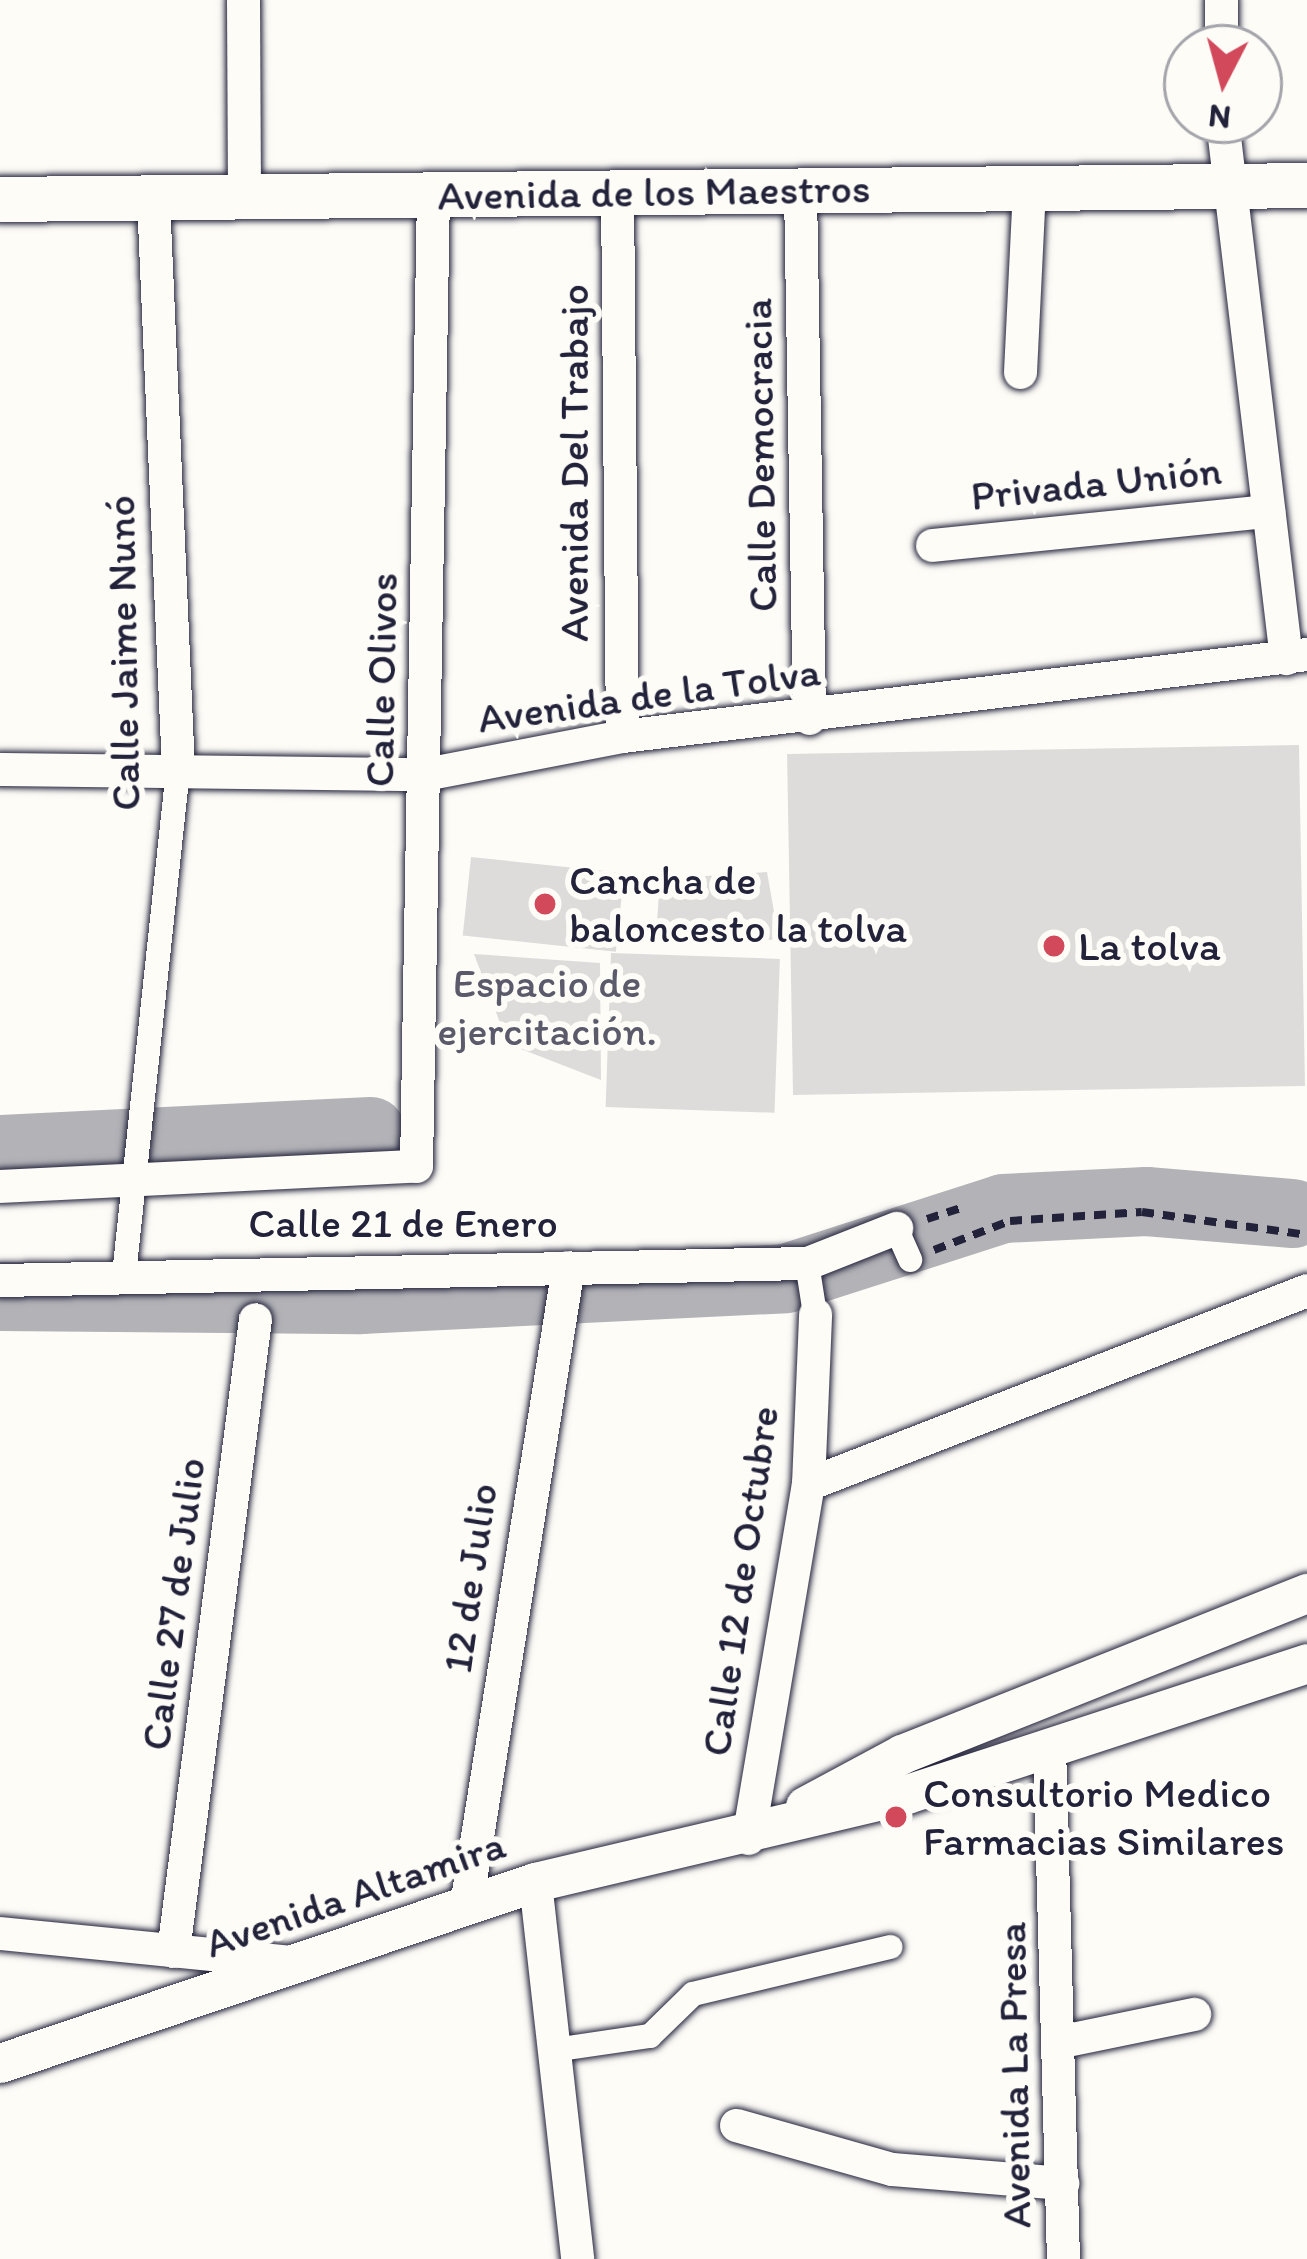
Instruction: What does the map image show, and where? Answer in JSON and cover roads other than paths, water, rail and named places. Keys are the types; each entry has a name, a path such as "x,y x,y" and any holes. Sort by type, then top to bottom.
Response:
{"main road":[{"name":"Avenida de los Maestros","path":"0,200 1307,184"}],"street":[{"path":"243,0 244,199"},
{"path":"1222,144 1223,182 1268,511 1297,656"},
{"path":"1020,372 1029,187"},
{"name":"Avenida Del Trabajo","path":"617,189 622,736"},
{"name":"Calle Democracia","path":"800,190 809,718"},
{"name":"Calle Olivos","path":"128,1166 416,1166 434,194"},
{"name":"Calle Jaime Nunó","path":"124,1275 128,1166 178,770 153,199"},
{"name":"Privada Unión","path":"932,545 1268,511"},
{"name":"Avenida de la Tolva","path":"0,769 425,774 622,736 809,718 1297,656"},
{"path":"0,1186 128,1166"},
{"path":"807,1264 896,1228 910,1260"},
{"name":"Calle 21 de Enero","path":"0,1280 258,1268 561,1284 807,1264"},
{"name":"Calle 12 de Octubre","path":"748,1838 808,1484 815,1314 807,1264"},
{"name":"Calle 27 de Julio","path":"173,1951 258,1268"},
{"name":"12 de Julio","path":"466,1905 561,1284"},
{"path":"808,1484 1307,1290"},
{"name":"Avenida Altamira","path":"748,1838 902,1754 1307,1593"},
{"name":"Avenida Altamira","path":"0,2063 310,1964 536,1882 748,1838 1307,1663"},
{"name":"Avenida La Presa","path":"1049,1745 1062,2041 1063,2259"},
{"path":"536,1882 577,2259"},
{"path":"0,1933 310,1964"},
{"path":"554,2050 650,2036 693,1994 890,1947"},
{"path":"1062,2041 1194,2014"},
{"path":"736,2125 892,2169 1063,2182"}],"waterway":[{"path":"0,1149 371,1131"},
{"path":"0,1296 360,1299 785,1278 1003,1208 1146,1201 1293,1213"}],"place":[{"name":"Cancha de baloncesto la tolva","path":"545,904"},
{"name":"La tolva","path":"1054,946"},
{"name":"Consultorio Medico Farmacias Similares","path":"896,1817"}],"park label":[{"name":"Espacio de ejercitación.","path":"547,1007"}]}
